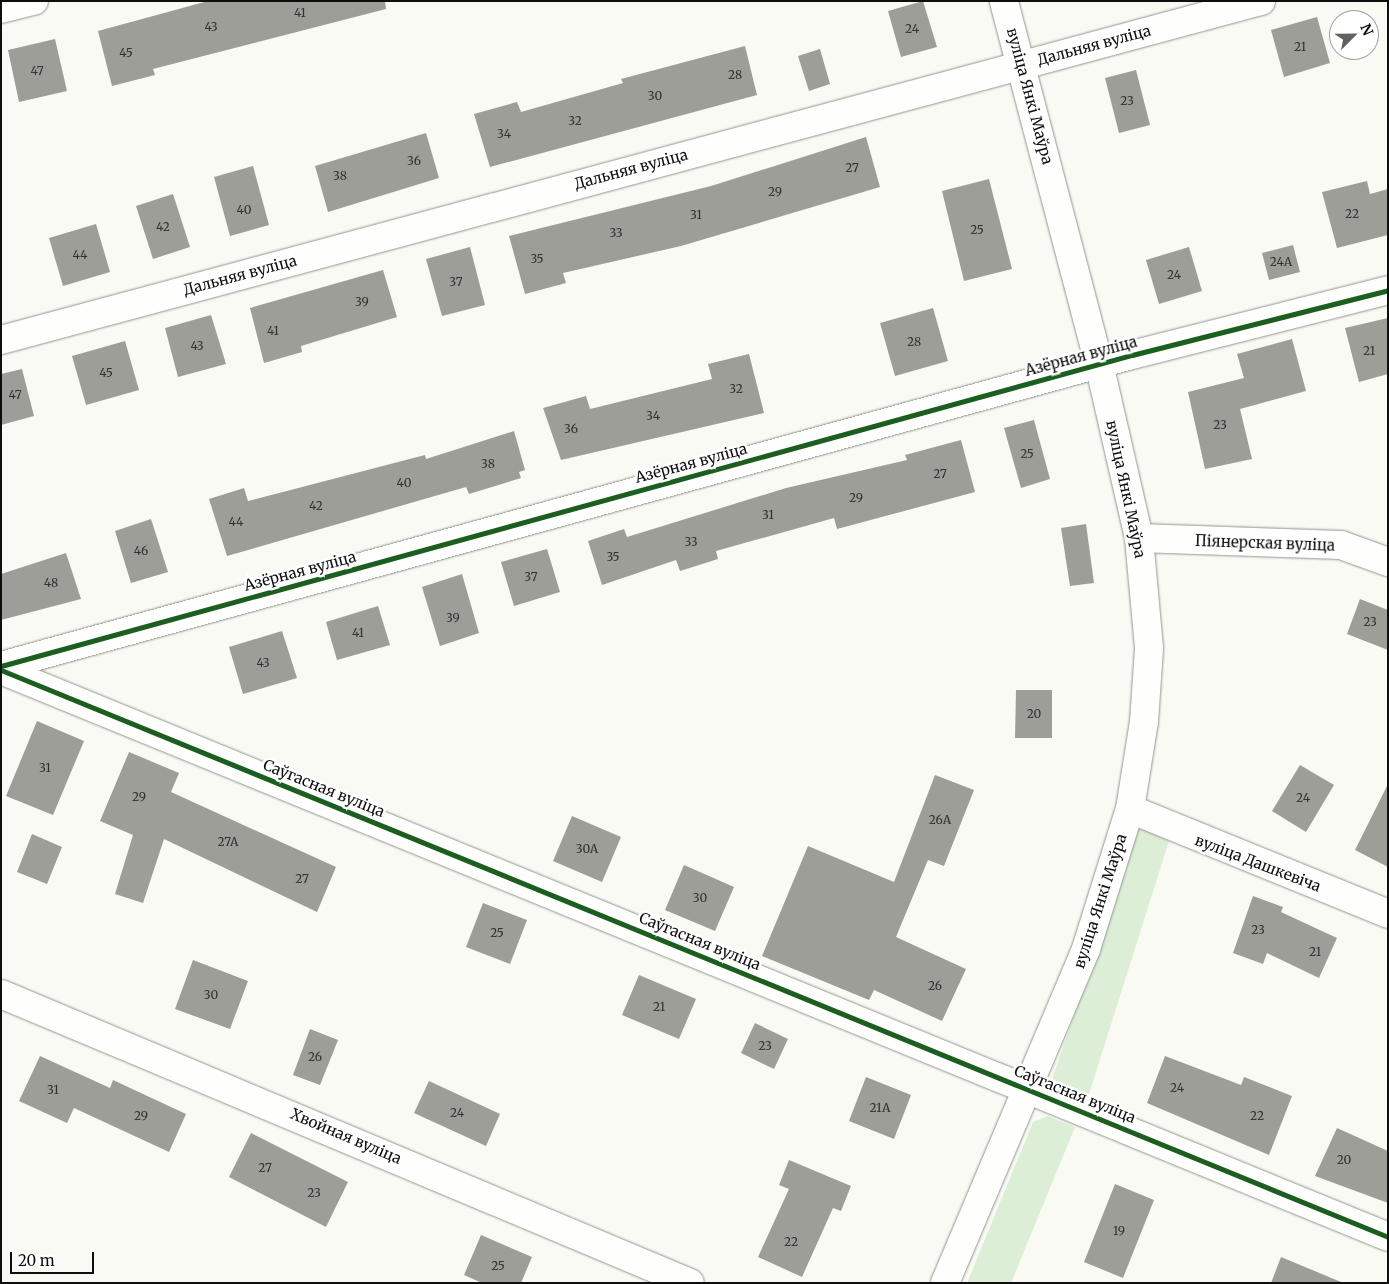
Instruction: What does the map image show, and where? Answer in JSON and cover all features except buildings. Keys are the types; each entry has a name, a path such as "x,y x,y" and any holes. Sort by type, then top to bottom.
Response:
{"street":[{"path":"1,9 34,1"},
{"name":"вуліца Янкі Маўра","path":"944,1283 1029,1089 1086,949 1130,809 1144,722 1148,648 1139,538 1099,364 1004,1"},
{"name":"Дальняя вуліца","path":"1,340 1261,1"},
{"name":"Азёрная вуліца","path":"1,666 1099,364 1388,290"},
{"name":"Піянерская вуліца","path":"1139,538 1341,545 1388,562"},
{"name":"Саўгасная вуліца","path":"1,670 1388,1236"},
{"name":"вуліца Дашкевіча","path":"1130,809 1388,914"},
{"name":"Хвойная вуліца","path":"1,994 690,1283"}],"green space":[{"path":"1139,826 1169,841 1089,1094 1052,1079"},
{"path":"1047,1116 1075,1127 1011,1283 967,1283 1033,1122"}],"cycle path":[{"path":"1,666 1132,355 1388,290"},
{"path":"1,670 1388,1237"}]}
